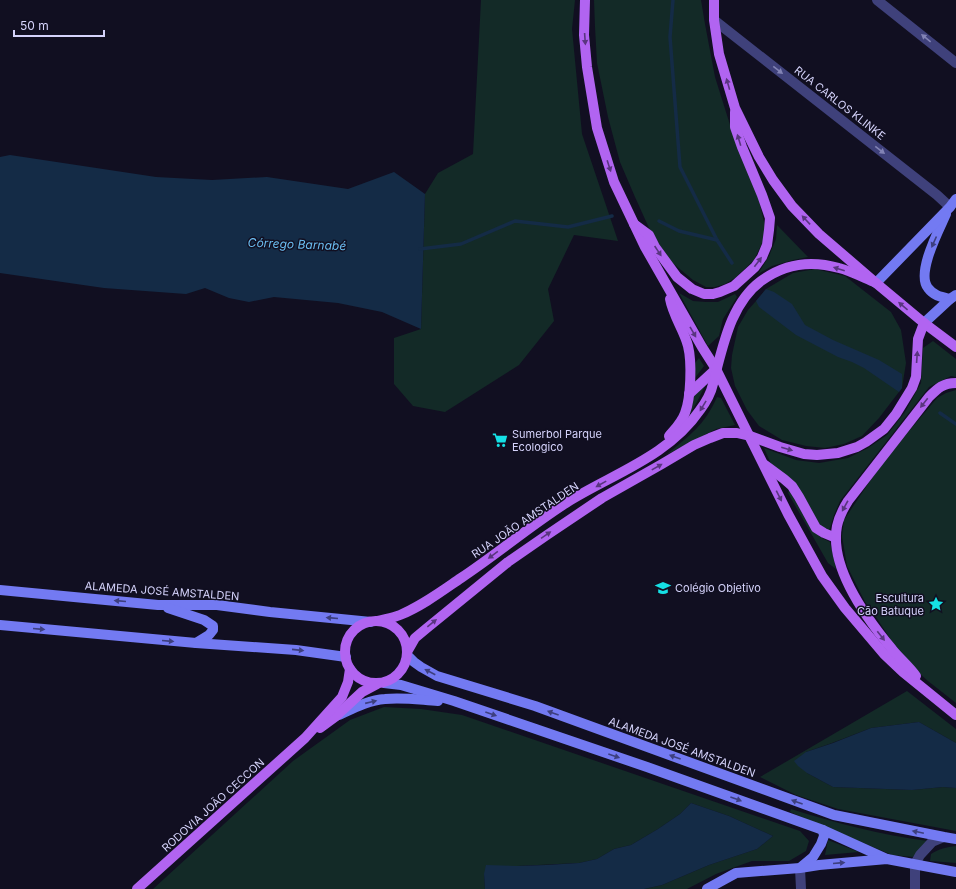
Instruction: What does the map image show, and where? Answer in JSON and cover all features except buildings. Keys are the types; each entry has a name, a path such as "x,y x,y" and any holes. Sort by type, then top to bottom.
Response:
{"main road":[{"path":"585,0 585,42 587,67 597,128 614,182 645,247 716,370 788,514 818,569 845,608 884,654 903,672 956,715"},
{"path":"714,0 714,20 719,54 734,108 759,157 773,180 792,206 819,234 924,323 956,347"},
{"path":"633,222 649,235 655,247 677,277 692,289 704,294 713,294 734,286 755,267 762,257 767,245 770,218 735,127 734,108"},
{"name":"RUA JOÃO AMSTALDEN","path":"374,621 398,616 414,609 438,594 567,503 651,456 681,433 693,420 708,398 732,319 740,304 760,282 787,267 800,264 822,265 839,268 876,283"},
{"path":"651,456 680,423 688,404 690,365 688,346 671,306 668,288"},
{"path":"305,738 336,717 362,692 395,677 404,667 407,654 415,638 508,562 602,498 694,445 723,433 737,433 804,454 817,455 838,453 848,450 857,447 870,439 884,429 896,414 912,388 916,377 918,339 924,323"},
{"path":"689,394 716,370"},
{"path":"923,688 913,672 890,647 864,613 852,591 838,557 836,538 837,526 842,510 848,501 929,397 947,383 956,383"},
{"path":"763,464 784,478 792,486 816,528 824,534 836,538"},
{"path":"380,683 362,680 350,669 346,657 346,649 352,634 365,623 374,621 387,623 395,627 402,634 406,643 407,654"},
{"path":"305,738 342,697 348,682 350,669"},
{"name":"RODOVIA JOÃO CECCON","path":"137,889 305,738"}],"street":[{"path":"877,0 956,63"},
{"name":"RUA CARLOS KLINKE","path":"714,20 937,195 953,203"},
{"path":"876,283 953,203"},
{"path":"953,203 932,246 926,261 924,275 927,288 935,295 953,297"},
{"path":"924,323 953,297"},
{"name":"ALAMEDA JOSÉ AMSTALDEN","path":"0,590 158,605 217,605 270,612 374,621"},
{"path":"158,605 204,620 213,626 213,630 209,635 196,643"},
{"path":"0,625 196,643 296,650 346,657"},
{"name":"ALAMEDA JOSÉ AMSTALDEN","path":"407,654 414,662 437,676 535,706 834,815 956,839"},
{"path":"380,683 401,685 454,701 646,767 823,830 887,859 956,872"},
{"path":"336,717 368,702 385,699 454,701"},
{"path":"800,868 813,858 824,836 823,830"},
{"path":"916,889 915,864 920,855 932,842 944,837"},
{"path":"707,889 736,873 800,868 819,864 887,859"},
{"path":"800,868 800,889"}],"green space":[{"path":"481,0 575,0 572,29 582,134 618,241 574,235 548,289 554,321 519,365 445,412 413,406 394,384 394,338 421,329 425,194 438,173 473,154"},
{"path":"594,0 701,0 715,77 731,128 758,196 765,226 763,241 754,260 735,278 725,284 715,287 706,287 693,280 669,260 649,228 620,162 608,117 597,63"},
{"path":"777,225 808,257 772,266 758,274 769,256 776,239"},
{"path":"815,269 845,276 891,312 901,330 906,363 902,388 879,418 862,436 844,444 825,448 806,446 782,440 759,426 747,410 735,386 731,368 732,355 738,327 748,310 766,289 793,273"},
{"path":"679,293 693,301 706,302 718,302 735,294 737,297 723,319 719,336 708,346"},
{"path":"933,341 956,359 956,377 951,376 929,387 840,501 829,531 819,526 771,464 764,448 796,460 819,463 848,458 868,448 887,435 905,412 921,383 923,348"},
{"path":"699,358 704,366 695,378 695,363"},
{"path":"706,384 690,414 690,404 692,398 698,389"},
{"path":"956,390 956,703 917,671 891,640 865,602 847,566 842,536 844,520 888,456 937,398"},
{"path":"717,397 721,398 735,425 716,429 666,455 702,423"},
{"path":"790,488 811,528 820,537 830,542 836,569 828,563 788,493"},
{"path":"907,691 956,729 956,743 919,722 871,728 806,752 807,773 833,787 912,790 943,787 956,788 956,831 838,809 796,795 760,777"},
{"path":"384,707 421,709 462,715 800,831 809,841 806,851 789,861 752,861 716,874 687,889 644,889 662,885 709,865 757,849 773,836 729,816 691,803 680,814 631,845 614,849 597,859 579,863 517,866 484,874 485,889 153,889 293,761 350,720"},
{"path":"791,809 859,828 928,841 913,857 892,855 790,812"},
{"path":"828,840 859,852 825,855"},
{"path":"956,846 956,863 930,861 931,854 934,852 943,848"}],"water":[{"path":"10,155 156,177 212,180 267,177 348,189 394,172 425,194 421,329 382,312 338,303 274,297 249,302 229,298 205,288 186,294 104,288 0,273 0,157"},
{"path":"766,289 774,292 792,304 805,325 833,340 879,360 902,374 902,388 899,392 864,368 838,357 796,335 759,307 756,301"},
{"path":"919,722 956,743 956,788 943,787 912,790 833,787 807,773 794,761 806,752 871,728"},
{"path":"691,803 729,816 773,836 757,849 709,865 662,885 644,889 485,889 484,874 486,865 546,865 579,863 597,859 614,849 631,845 658,829 680,814"}],"waterway":[{"path":"673,0 670,37 680,167 717,240 732,263"},
{"name":"Córrego Barnabé","path":"420,249 461,244 515,221 568,227 612,216"},
{"name":"Córrego Barnabé","path":"659,221 679,231 717,240"},
{"name":"Córrego Barnabé","path":"940,413 956,424"}],"place":[{"name":"Sumerbol Parque Ecologico","path":"500,440"},
{"name":"Colégio Objetivo","path":"663,588"},
{"name":"Escultura Cão Batuque","path":"936,604"}]}
